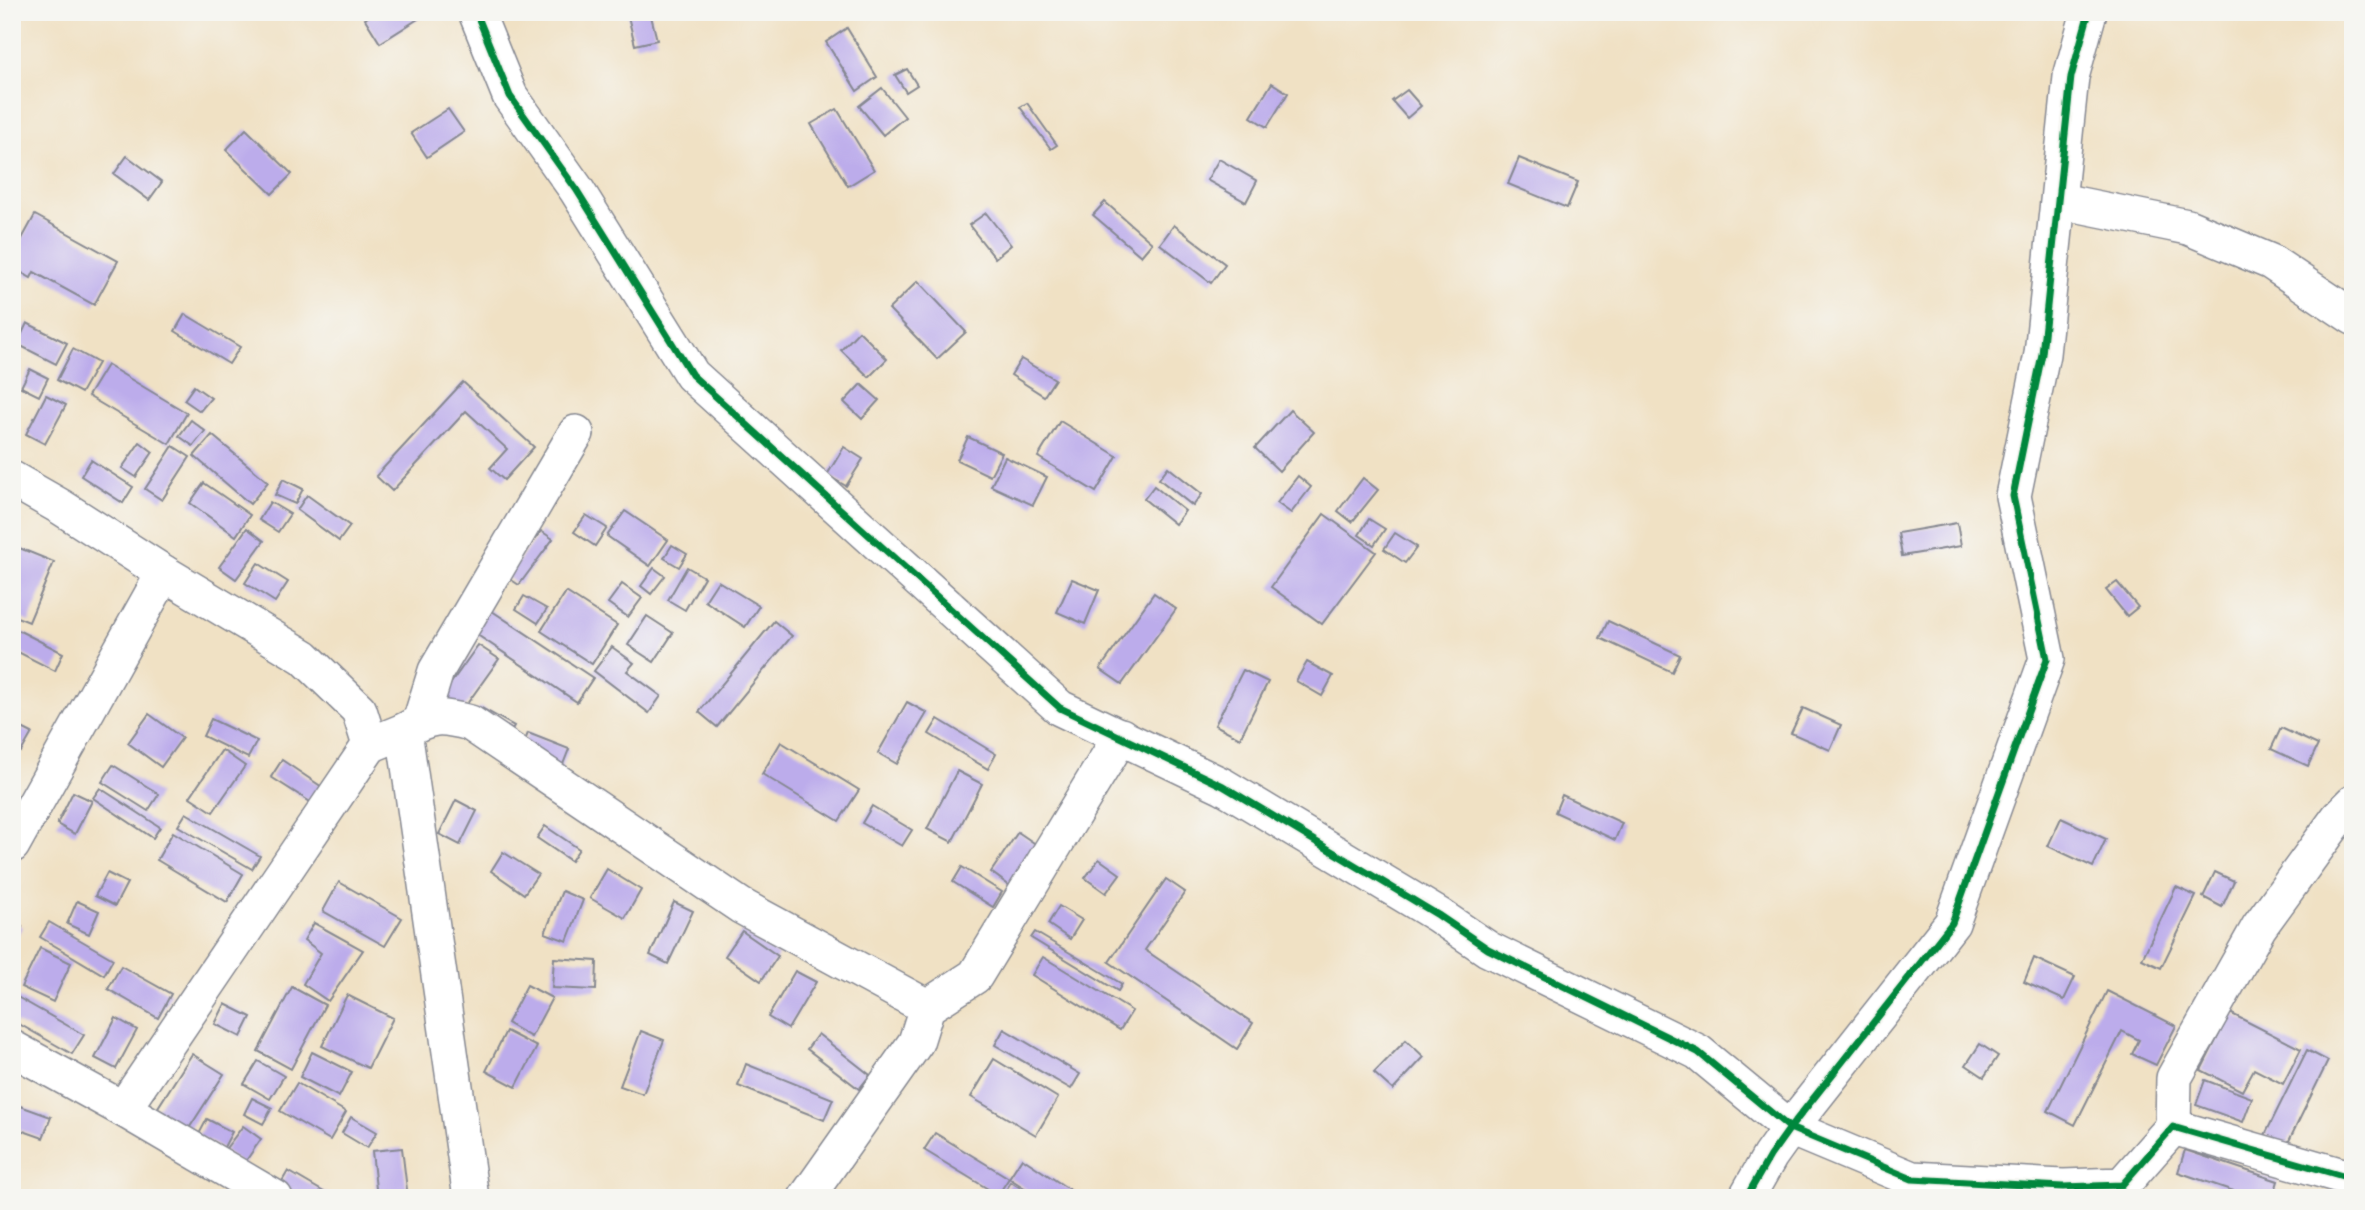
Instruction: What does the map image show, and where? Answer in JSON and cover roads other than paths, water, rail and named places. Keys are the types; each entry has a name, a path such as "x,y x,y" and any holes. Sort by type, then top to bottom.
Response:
{"street":[{"path":"476,12 510,96 576,189 692,375 1060,708 1223,786 1438,915 1488,950 1698,1052 1790,1128 1912,1179 2063,1187 2122,1185 2173,1127 2174,1078 2259,927 2339,817 2353,803"},
{"path":"1746,1198 1790,1128 1952,923 2047,659 2013,496 2042,354 2071,77 2090,12"},
{"path":"2060,201 2188,227 2271,262 2353,317"},
{"path":"471,1198 412,726 436,671 576,433"},
{"path":"12,479 304,657 359,710 370,744"},
{"path":"12,845 164,573"},
{"path":"124,1109 370,744 443,716 470,723 741,906 927,1007"},
{"path":"806,1198 916,1042 927,1007 975,976 1121,736"},
{"path":"12,1048 124,1109 275,1198"},
{"path":"2173,1127 2353,1179"}]}
